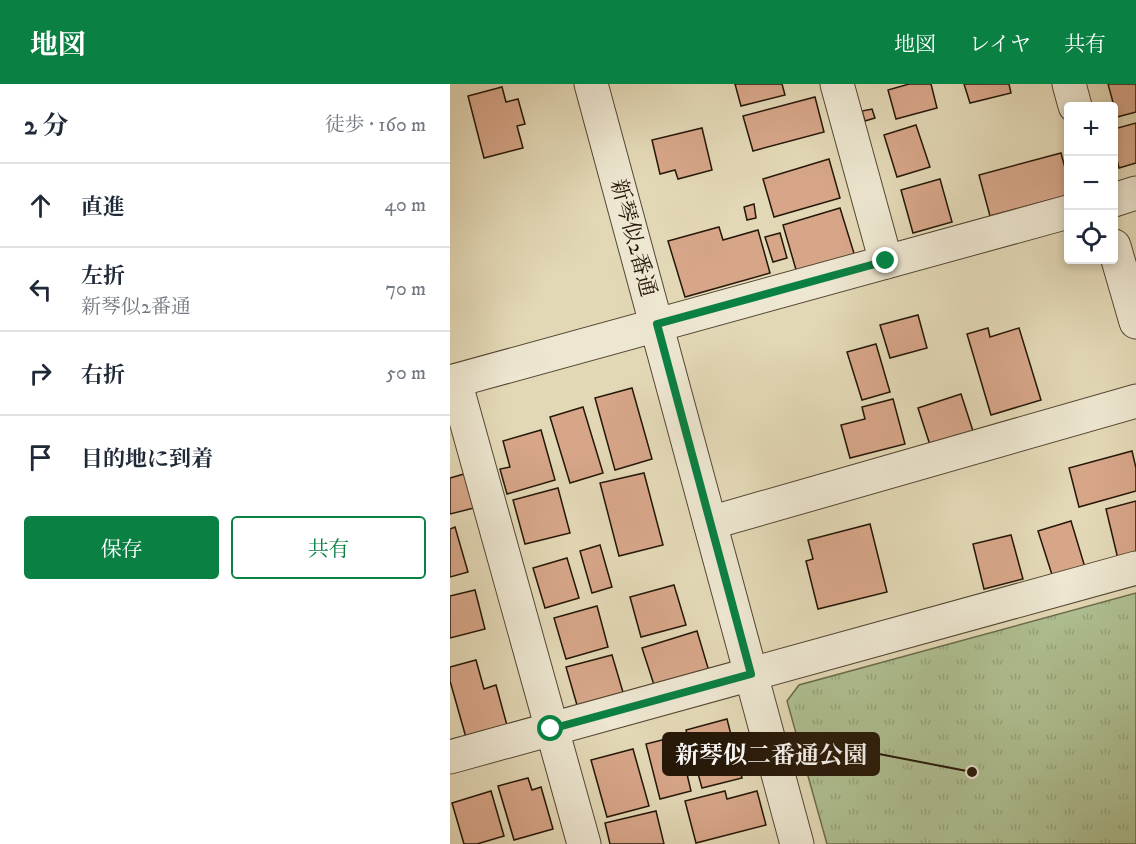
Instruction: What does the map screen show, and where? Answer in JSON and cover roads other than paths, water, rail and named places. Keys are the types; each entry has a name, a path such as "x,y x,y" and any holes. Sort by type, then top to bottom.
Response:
{"street":[{"name":"新琴似2番通","path":"591,84 797,844"},
{"path":"837,84 886,261"},
{"path":"1069,84 1074,102"},
{"path":"1118,199 1136,194"},
{"path":"584,844 452,382 1064,213"},
{"path":"1118,263 1136,322"},
{"path":"711,523 1136,401"},
{"path":"450,757 1136,568"}],"place":[{"name":"新琴似二番通公園","path":"972,772"}]}
